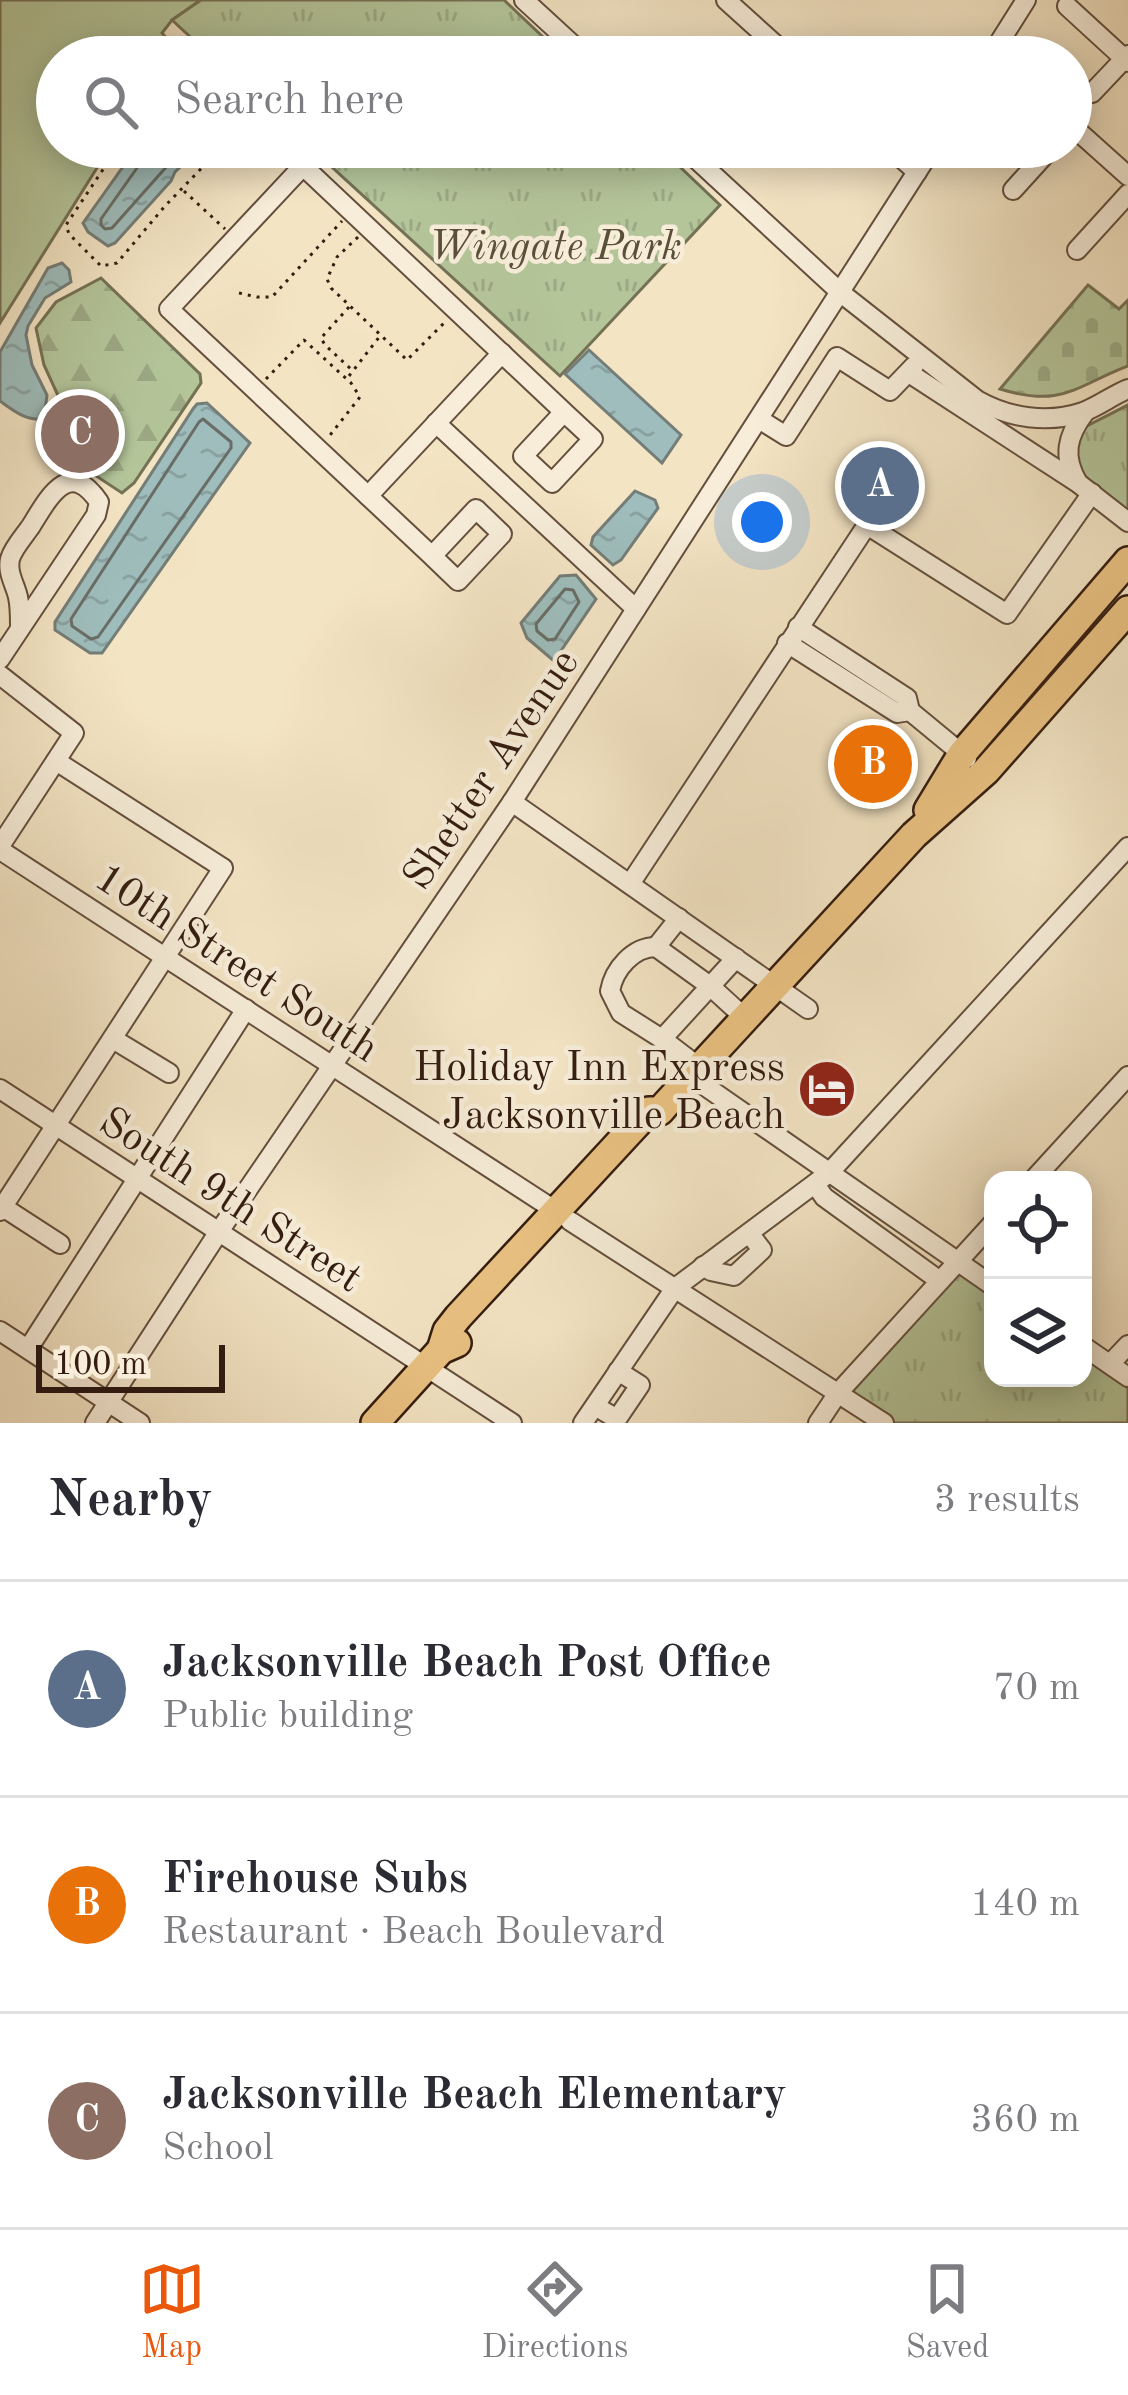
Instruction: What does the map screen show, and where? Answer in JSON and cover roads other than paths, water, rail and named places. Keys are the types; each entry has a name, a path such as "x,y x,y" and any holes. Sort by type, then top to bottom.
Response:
{"highway":[{"path":"914,835 962,754 1128,561"},
{"path":"375,1423 434,1358 461,1342 528,1267 529,1257 598,1166 649,1111 660,1111 914,835 986,771 1128,610"},
{"path":"434,1358 447,1330 661,1123 660,1111"}],"street":[{"path":"524,0 563,36"},
{"path":"1004,36 1023,1"},
{"path":"735,3 768,36"},
{"path":"1067,6 1127,59 1092,93"},
{"path":"1092,144 1128,176"},
{"path":"301,168 169,309 432,556"},
{"path":"305,168 564,412"},
{"path":"706,168 915,365 1128,522"},
{"path":"913,168 917,172"},
{"name":"Shetter Avenue","path":"94,1423 512,802 920,168"},
{"path":"1013,190 1033,168"},
{"path":"1077,250 1128,194"},
{"path":"368,496 502,353"},
{"path":"759,419 786,436 837,357 890,391 915,365"},
{"path":"915,365 998,412 1045,419 1084,412 1128,389"},
{"path":"1036,456 1055,451 1068,440 1084,412"},
{"path":"436,423 636,609"},
{"path":"1068,440 1070,468 1085,488"},
{"path":"0,659 96,515 99,502 78,482 66,482 52,493 10,558 20,626"},
{"path":"630,884 867,525 1007,614 1085,488"},
{"path":"793,635 905,708 986,771"},
{"path":"0,676 74,734 0,848"},
{"path":"56,761 224,868 2,1209 60,1244"},
{"path":"512,802 808,1009"},
{"path":"583,1423 675,1288 822,1179 1128,847"},
{"name":"10th Street South","path":"0,848 884,1423"},
{"path":"656,947 679,918"},
{"path":"690,970 712,942"},
{"path":"745,1018 656,947 646,947 627,960 610,991 621,1013 662,1039 822,1179 984,1280"},
{"path":"662,1039 736,958"},
{"path":"28,1349 247,1009"},
{"path":"113,1039 169,1073"},
{"path":"1041,1171 1128,1076"},
{"name":"South 9th Street","path":"0,1089 218,1233 434,1358 512,1423"},
{"path":"822,1179 824,1197 940,1280"},
{"path":"818,1423 838,1393 984,1233"},
{"path":"0,1331 140,1423"},
{"path":"1110,1364 1128,1345"},
{"path":"1092,1352 1128,1376"},
{"path":"595,1406 620,1421 640,1384 618,1371"}],"water":[{"path":"122,168 179,168 115,243 108,246 83,223"},
{"path":"62,263 71,282 45,298 26,335 32,365 47,395 44,419 32,418 0,401 0,352 48,268"},
{"path":"589,350 681,435 662,463 565,374"},
{"path":"207,403 250,443 102,653 90,653 55,630 55,622 193,409"},
{"path":"635,491 655,500 658,508 613,565 591,545 593,537"},
{"path":"576,575 596,599 554,661 527,638 521,623 560,576"}],"place":[{"name":"Jacksonville Beach Elementary","path":"80,434"},
{"name":"Jacksonville Beach Post Office","path":"880,486"},
{"name":"Firehouse Subs","path":"873,764"},
{"name":"Holiday Inn Express Jacksonville Beach","path":"827,1089"}],"park label":[{"name":"Wingate Park","path":"555,244"}]}
